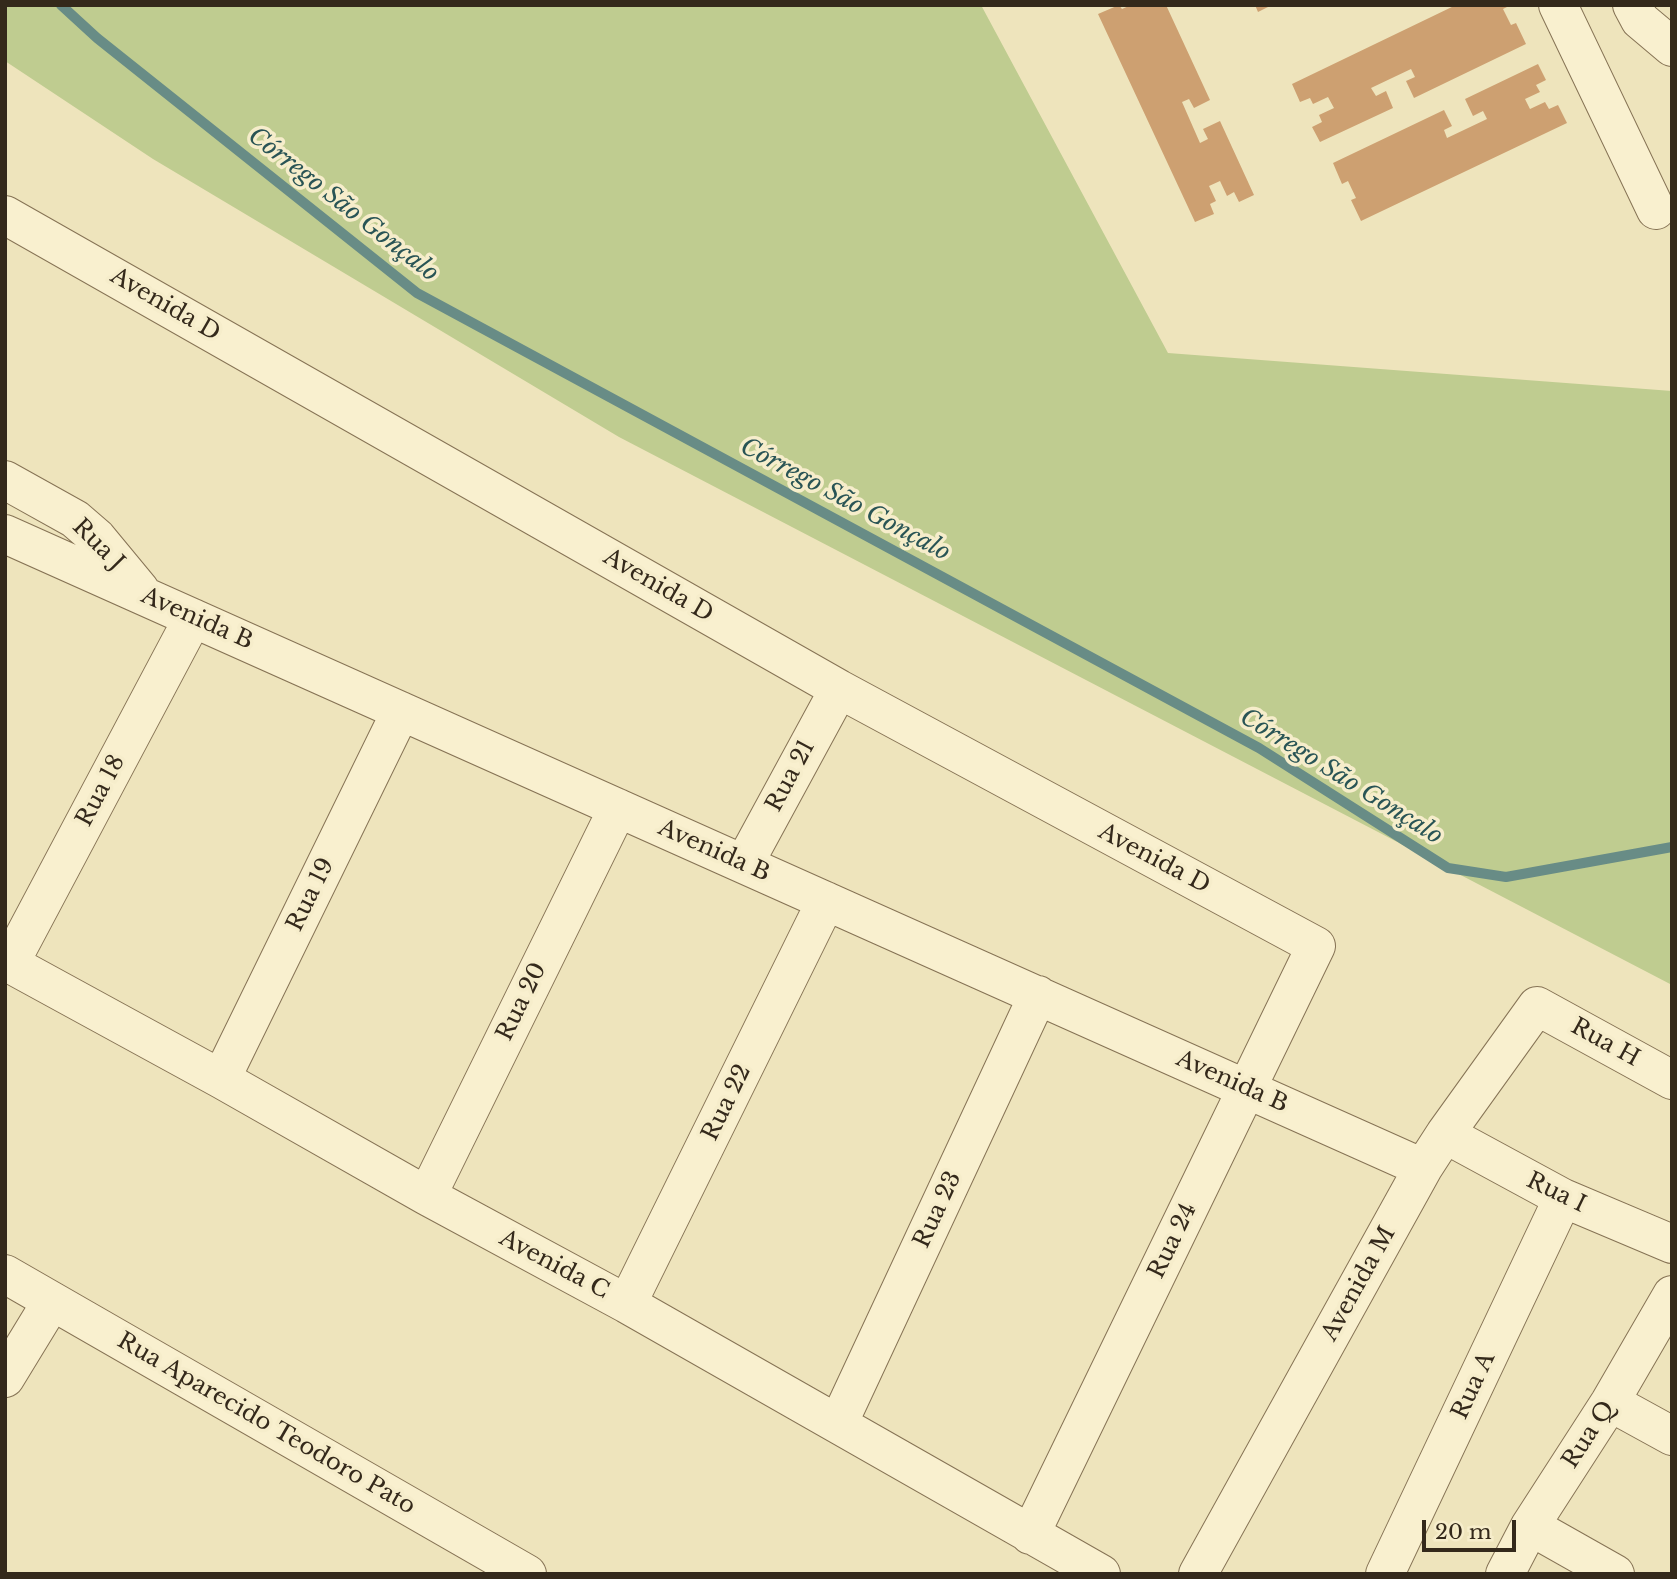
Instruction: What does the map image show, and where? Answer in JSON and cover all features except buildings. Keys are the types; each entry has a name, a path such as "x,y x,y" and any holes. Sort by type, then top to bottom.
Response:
{"street":[{"path":"1558,5 1656,210"},
{"path":"1632,5 1640,20 1672,47"},
{"name":"Avenida D","path":"5,215 839,689 1316,946"},
{"name":"Rua J","path":"5,480 75,519 97,538 147,597"},
{"name":"Avenida B","path":"5,534 1423,1168"},
{"name":"Rua 18","path":"7,962 193,618"},
{"name":"Rua 21","path":"744,864 839,689"},
{"name":"Rua 19","path":"221,1079 401,711"},
{"name":"Rua 20","path":"427,1196 618,808"},
{"name":"Rua 22","path":"627,1304 827,901"},
{"name":"Rua 24","path":"1030,1535 1316,946"},
{"name":"Avenida C","path":"7,962 627,1304 1101,1574"},
{"name":"Rua 23","path":"838,1424 1038,995"},
{"name":"Rua H","path":"1537,1006 1672,1080"},
{"name":"Avenida M","path":"1198,1574 1423,1168 1537,1006"},
{"name":"Rua I","path":"1445,1134 1563,1198 1672,1244"},
{"name":"Rua A","path":"1385,1574 1563,1198"},
{"name":"Rua Aparecido Teodoro Pato","path":"5,1274 513,1571"},
{"name":"Rua Q","path":"1505,1574 1530,1526 1610,1402 1672,1295"},
{"path":"5,1378 52,1301"},
{"path":"1610,1402 1672,1436"},
{"path":"1530,1526 1615,1574"}],"green space":[{"path":"5,5 981,5 1168,353 1672,391 1672,985 619,437 153,159 5,61"}],"waterway":[{"name":"Córrego São Gonçalo","path":"61,5 97,38 417,293 1259,748 1448,868 1506,877 1672,847"}]}
